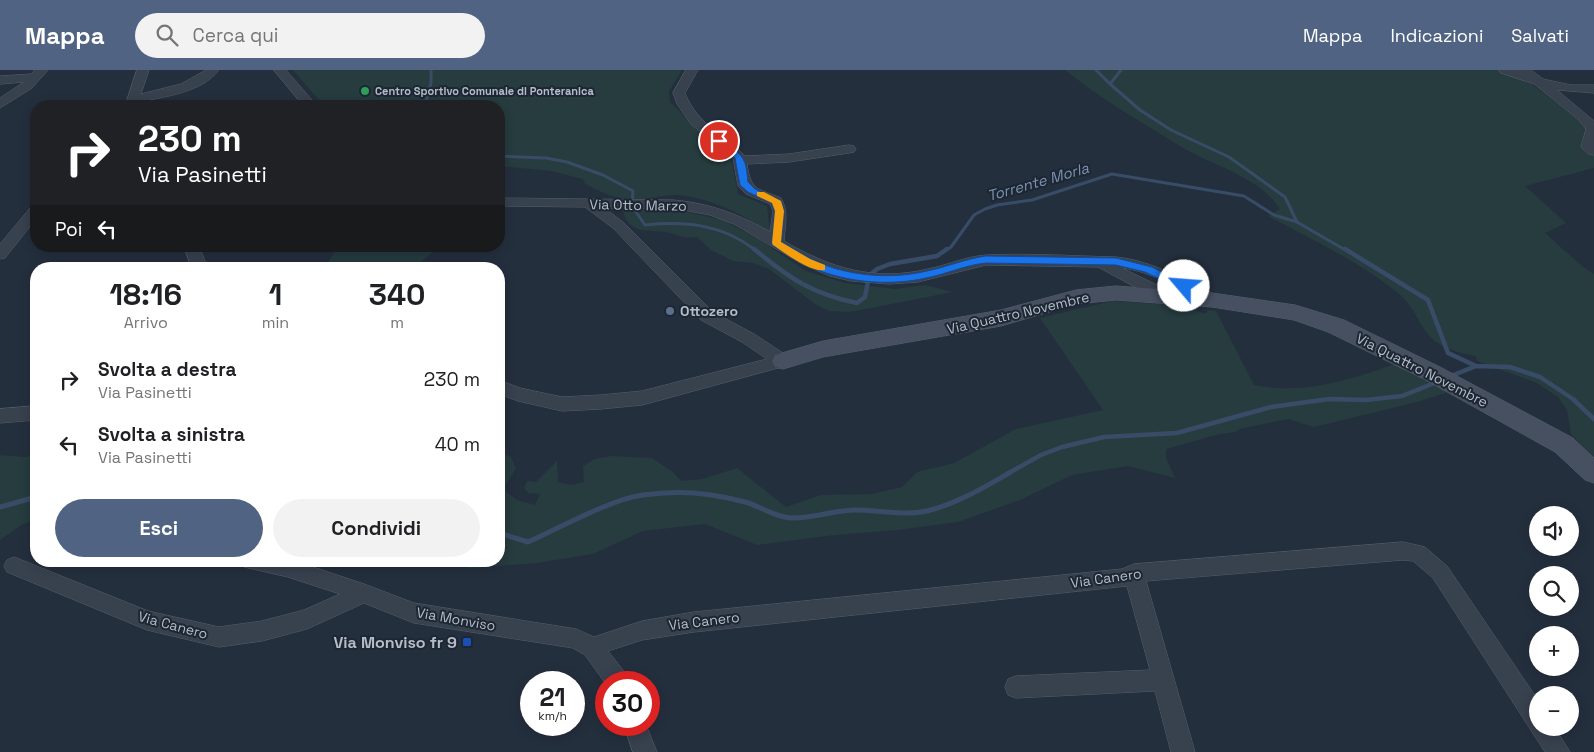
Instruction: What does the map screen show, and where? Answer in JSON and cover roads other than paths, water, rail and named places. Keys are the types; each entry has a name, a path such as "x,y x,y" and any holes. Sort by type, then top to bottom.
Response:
{"street":[{"path":"134,100 142,70"},
{"path":"144,100 189,87 200,82 212,70"},
{"path":"280,70 306,100"},
{"path":"692,70 679,93 686,112 699,126 739,157 743,183 751,190 776,201 780,211 776,243"},
{"path":"1505,70 1537,82 1571,89 1594,89"},
{"path":"1524,70 1582,116 1593,128 1588,147 1594,151"},
{"path":"0,80 39,74"},
{"path":"0,104 39,74"},
{"path":"740,160 789,158 849,149"},
{"name":"Via Otto Marzo","path":"505,202 687,206 718,212 739,220 806,261 850,276 877,278 913,277 972,261 986,260 1089,261 1133,264 1164,286"},
{"path":"588,204 618,225 707,316 748,338 783,360"},
{"path":"618,225 615,213 620,204"},
{"path":"0,254 30,217"},
{"name":"Via Otto Marzo","path":"1089,261 1164,286"},
{"path":"1116,293 1121,281 1118,271"},
{"name":"Via Quattro Novembre","path":"505,389 562,404 642,398 823,349 938,331 1001,318 1076,297 1164,286 1212,300 1295,313 1336,326 1432,373 1564,446 1594,472"},
{"path":"0,416 30,414"},
{"name":"Via Canero","path":"592,648 608,640 649,627 1124,578 1134,573 1403,551 1418,553 1440,572 1529,707"},
{"name":"Via Canero","path":"14,566 147,620 218,637 262,631 307,619 364,593"},
{"name":"Via Monviso","path":"283,567 364,593 414,614 576,639 592,648 610,671"},
{"path":"1134,573 1183,752"},
{"path":"1016,686 1163,680"},
{"path":"639,736 645,752"},
{"path":"1547,736 1558,752"}],"waterway":[{"name":"Torrente Morla","path":"427,100 431,83 431,70"},
{"path":"1096,70 1110,84"},
{"path":"1110,84 1121,70"},
{"path":"1110,84 1140,110 1171,130 1229,157 1285,197 1297,222"},
{"name":"Torrente Morla","path":"505,156 546,158 567,162 603,175 633,191 632,206 645,225 689,224 703,226 730,235 756,251"},
{"name":"Torrente Morla","path":"945,251 951,247 974,215 985,209 997,205 1032,200 1112,174 1244,196 1274,215 1297,222"},
{"name":"Torrente Morla","path":"1297,222 1347,251"},
{"name":"Torrente Morla","path":"754,249 802,284 827,295 857,303 865,297 869,276 877,269 890,264 937,256 947,249"},
{"name":"Torrente Morla","path":"1345,249 1428,300 1448,353 1476,366"},
{"path":"1451,376 1476,366"},
{"name":"Torrente Morla","path":"1476,366 1510,367 1540,377 1573,399 1594,419"},
{"path":"1007,474 1041,455 1062,447 1104,437 1177,433 1271,407 1329,399 1366,400 1402,396 1437,382"},
{"path":"505,535 528,542 616,502 643,495 668,493 694,493 733,499 751,504 779,516 791,518 855,510 900,513 927,511 959,500 1009,473"},
{"path":"0,507 30,499"}],"place":[{"name":"Centro Sportivo Comunale di Ponteranica","path":"365,91"},
{"name":"Ottozero","path":"670,311"},
{"name":"Via Monviso fr 9","path":"467,642"}]}
